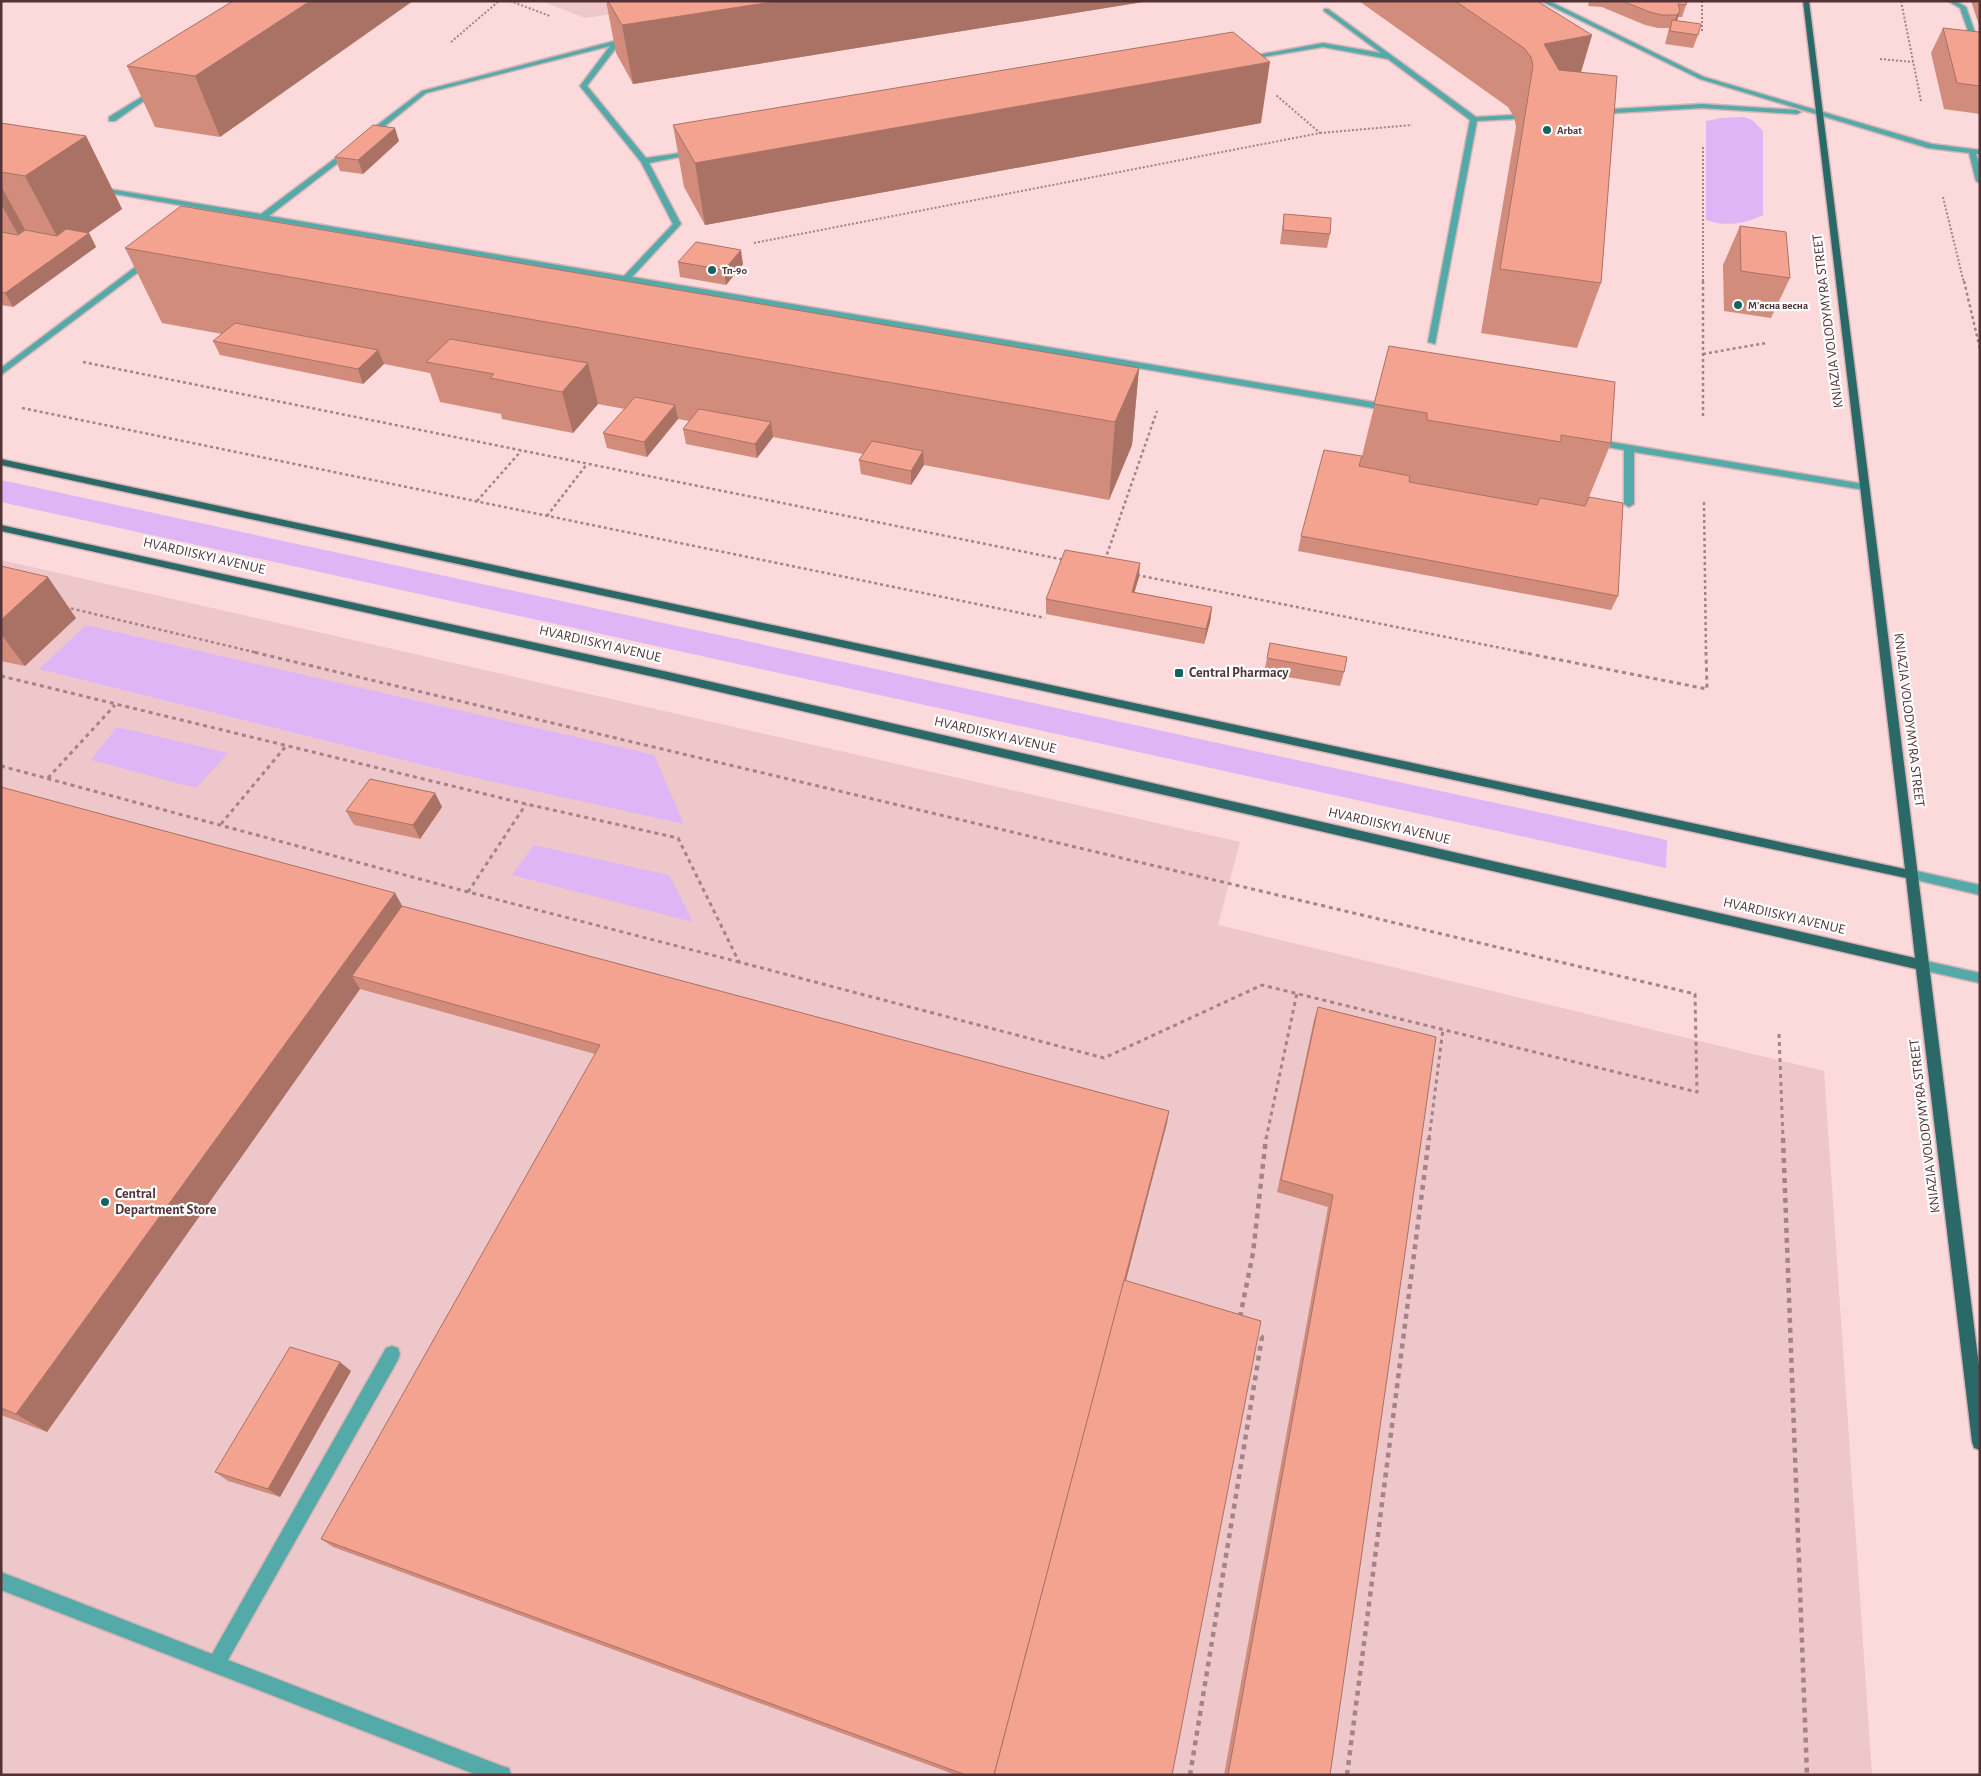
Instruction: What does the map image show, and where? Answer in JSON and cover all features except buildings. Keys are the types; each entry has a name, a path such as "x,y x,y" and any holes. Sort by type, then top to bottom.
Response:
{"main road":[{"name":"KNIAZIA VOLODYMYRA STREET","path":"1806,1 1980,1442"},
{"path":"1,462 1912,876"},
{"name":"HVARDIISKYI AVENUE","path":"1,528 687,681 1922,965"}],"street":[{"path":"1544,1 1702,78 1931,146 1976,151 1980,181"},
{"path":"1951,1 1963,7 1980,57"},
{"path":"1326,10 1474,119 1514,117"},
{"path":"362,140 424,92 617,42 636,39"},
{"path":"617,42 583,86 644,161 677,224 626,279"},
{"path":"1234,60 1323,45 1390,57"},
{"path":"112,119 162,87"},
{"path":"1593,112 1702,106 1819,113"},
{"path":"1432,342 1474,119"},
{"path":"262,218 354,146"},
{"path":"644,161 703,151"},
{"path":"91,188 1398,409"},
{"path":"209,216 217,210"},
{"path":"1,372 154,257"},
{"path":"1581,440 1864,488"},
{"path":"1629,448 1629,504"},
{"path":"1912,876 1980,890"},
{"name":"HVARDIISKYI AVENUE","path":"1922,965 1980,978"},
{"path":"215,1665 392,1354"},
{"path":"1,1581 502,1775"}],"path":[{"path":"1702,1 1702,78"},
{"path":"1880,59 1913,62"},
{"path":"1234,60 1320,133"},
{"path":"1132,573 1708,689 1704,461 1702,106"},
{"path":"754,243 1320,133 1474,119"},
{"path":"1703,354 1766,343"},
{"path":"90,356 83,362 1073,562"},
{"path":"21,407 1045,618"},
{"path":"1102,568 1159,407"},
{"path":"476,501 521,451"},
{"path":"547,516 587,464"},
{"path":"1,766 468,892 1104,1058 1262,985 1444,1028 1696,1092 1695,994 60,606"},
{"path":"1,676 526,804 678,838 739,962"},
{"path":"48,778 115,704"},
{"path":"221,824 286,746"},
{"path":"468,892 526,804"},
{"path":"1240,1319 1253,1253 1267,1134 1297,993"},
{"path":"1347,1775 1444,1028"},
{"path":"1779,1034 1806,1775"},
{"path":"1190,1775 1262,1337 1246,1331"}],"shaded area":[{"path":"542,1 705,1 585,18"},
{"path":"1744,117 1752,120 1763,131 1763,215 1749,221 1728,224 1706,220 1706,121"},
{"path":"1,480 1667,840 1666,868 1,502"},
{"path":"1,560 1240,842 1218,925 1824,1071 1872,1775 1,1775"},
{"path":"86,625 654,755 684,824 463,775 39,669"},
{"path":"117,727 228,753 196,788 91,760"},
{"path":"534,845 669,875 693,922 512,875"}],"place":[{"name":"Arbat","path":"1547,130"},
{"name":"Тп-90","path":"712,270"},
{"name":"М'ясна весна","path":"1738,305"},
{"name":"Central Pharmacy","path":"1179,673"},
{"name":"Central Department Store","path":"105,1202"}]}
